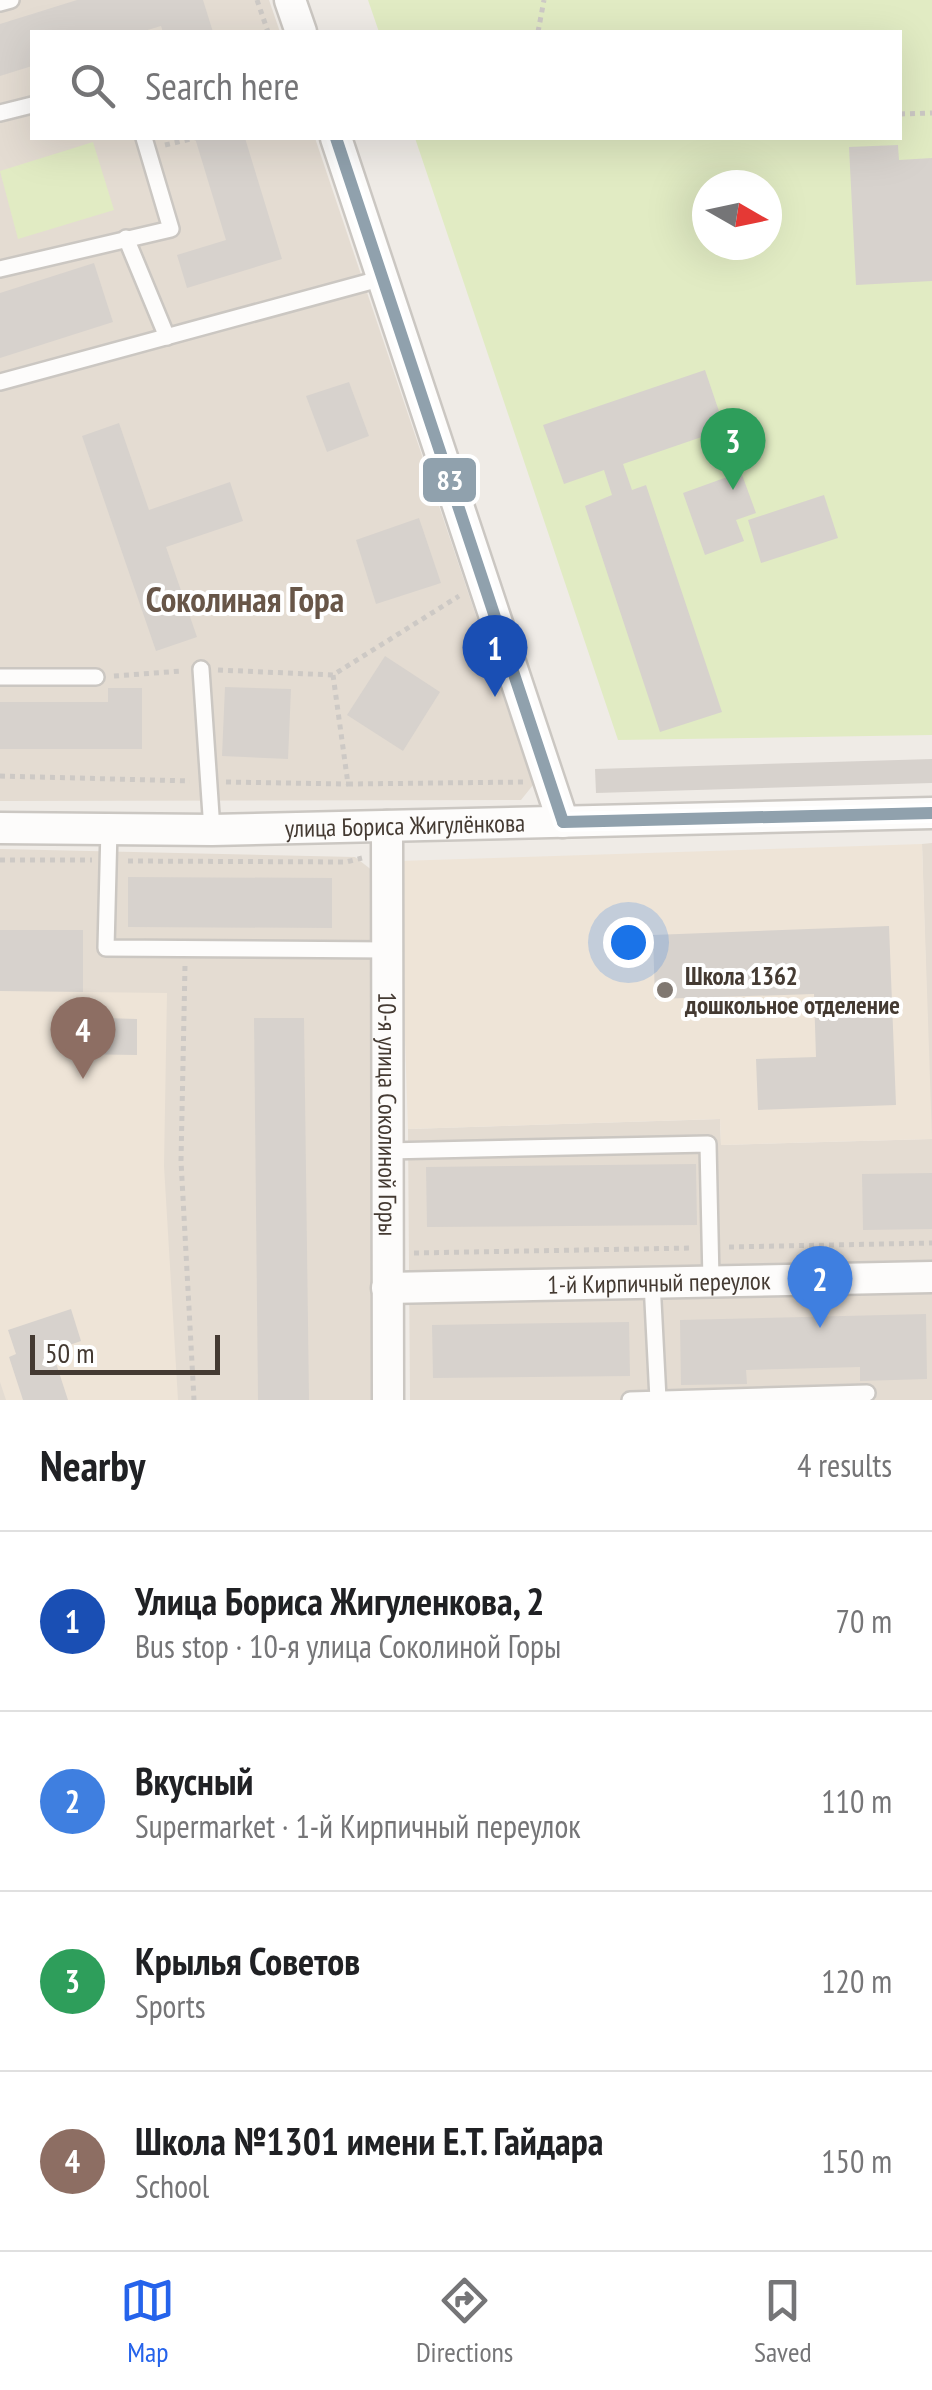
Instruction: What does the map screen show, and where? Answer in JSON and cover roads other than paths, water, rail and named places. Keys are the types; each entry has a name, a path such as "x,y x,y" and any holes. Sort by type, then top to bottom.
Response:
{"street":[{"path":"290,0 300,30"},
{"path":"337,140 563,822"},
{"name":"улица Бориса Жигулёнкова","path":"0,828 212,830 932,813"},
{"name":"10-я улица Соколиной Горы","path":"387,826 388,1400"},
{"name":"1-й Кирпичный переулок","path":"387,1288 932,1278"}],"lane":[{"path":"0,3 11,0"},
{"path":"0,114 30,105"},
{"path":"0,269 171,229 146,144"},
{"path":"126,238 166,337"},
{"path":"0,382 383,278"},
{"path":"201,669 212,830"},
{"path":"0,677 96,677"},
{"path":"109,829 106,948 387,950"},
{"path":"387,1151 708,1144 711,1280"},
{"path":"652,1282 658,1399"},
{"path":"630,1400 867,1394"}],"place":[{"name":"Крылья Советов","path":"733,490"},
{"name":"Улица Бориса Жигуленкова, 2","path":"495,697"},
{"name":"Школа 1362 дошкольное отделение","path":"665,990"},
{"name":"Школа №1301 имени Е.Т. Гайдара","path":"83,1079"},
{"name":"Вкусный","path":"820,1328"}],"district":[{"name":"Соколиная Гора","path":"245,600"}]}
